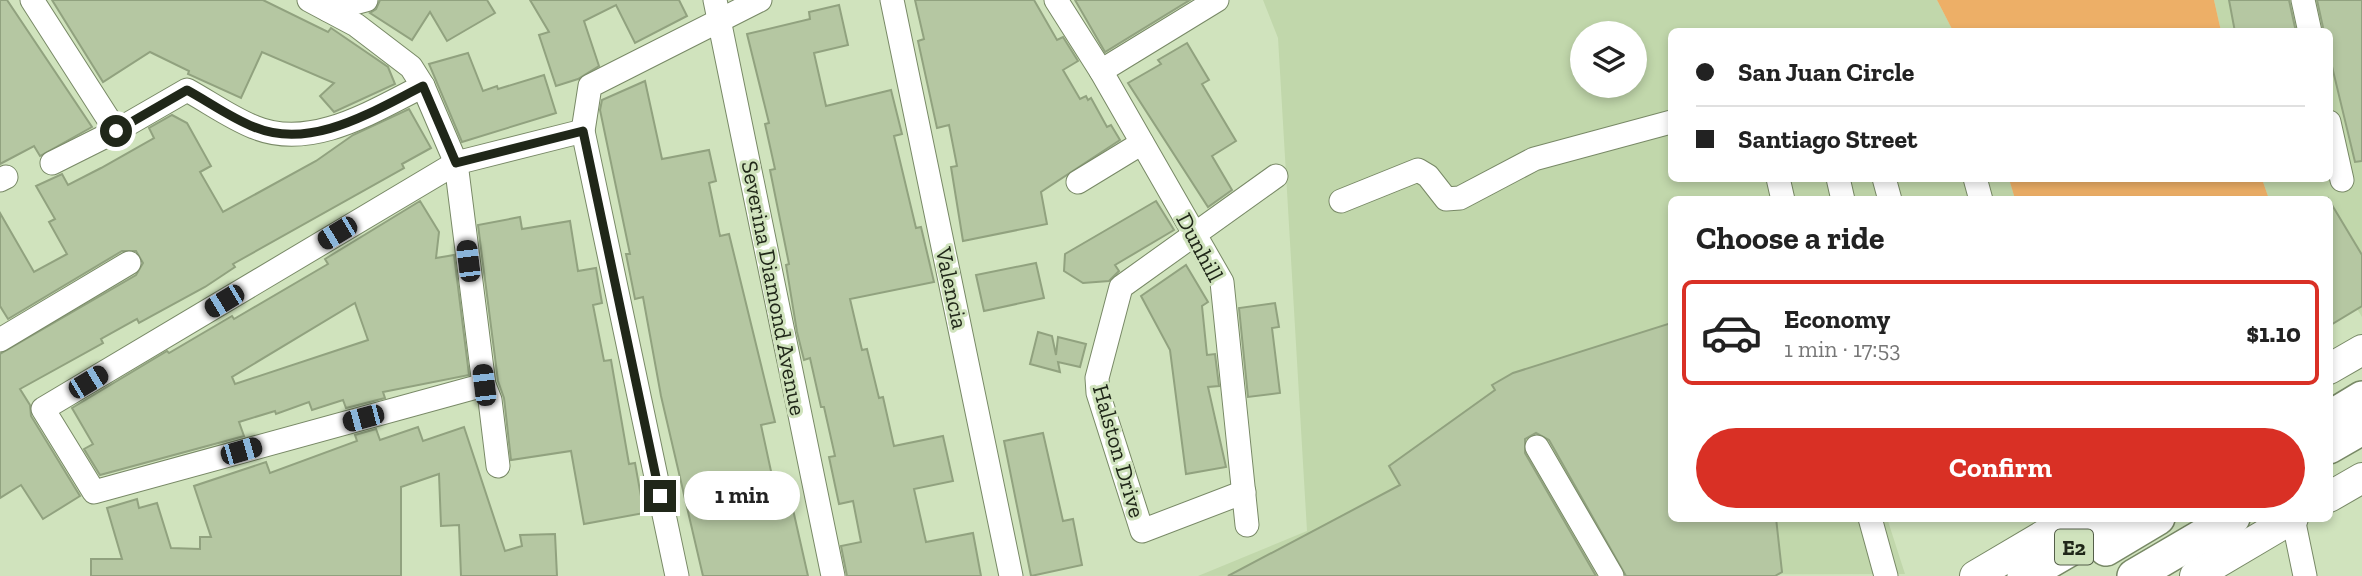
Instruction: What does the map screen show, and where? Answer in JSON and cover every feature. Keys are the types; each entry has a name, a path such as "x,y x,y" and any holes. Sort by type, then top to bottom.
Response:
{"highway":[{"path":"2333,397 2362,380"},
{"path":"2333,416 2362,398"},
{"path":"2333,445 2362,428"},
{"path":"2333,460 2362,443"},
{"name":"E2","path":"2024,576 2117,522"},
{"name":"E2","path":"2059,576 2151,522"},
{"name":"E2","path":"2110,576 2201,522"},
{"path":"2134,576 2226,522"}],"main road":[{"path":"2333,367 2362,349"},
{"path":"2333,495 2362,478"},
{"path":"1975,576 2066,522"},
{"path":"2195,576 2286,522"}],"street":[{"path":"32,0 116,131"},
{"path":"318,5 366,0"},
{"path":"677,576 583,131 590,86 694,35 718,10 760,0"},
{"name":"Valencia","path":"892,0 1011,576"},
{"name":"Dunhill","path":"1056,0 1101,71 1222,282 1247,525"},
{"path":"1101,71 1217,0"},
{"path":"2303,0 2309,28"},
{"path":"318,5 356,25 411,67 423,86 456,163 484,385 490,400 498,466"},
{"name":"Severina Diamond Avenue","path":"718,10 833,576"},
{"path":"52,163 116,131 187,90 255,128 300,136 352,121 423,86"},
{"path":"1342,201 1418,170 1428,176 1446,199 1460,198 1534,159 1668,123"},
{"path":"484,385 94,492 43,409 456,163 583,131"},
{"path":"2333,140 2342,180"},
{"path":"1079,182 1142,143"},
{"name":"Halston Drive","path":"1244,492 1142,531 1098,394 1097,378 1121,287 1276,176"},
{"path":"0,340 129,263"},
{"path":"1537,447 1612,576"},
{"path":"1871,522 1886,576"},
{"path":"2294,522 2305,576"}],"shaded area":[{"path":"1263,0 1937,0 1951,28 1668,28 1668,182 2010,182 2014,196 1668,196 1668,522 1888,522 1905,574 1198,576 1307,531 1278,38"},
{"path":"1937,0 2214,0 2220,28 1951,28"},
{"path":"2214,0 2362,0 2362,317 2333,269 2333,196 2268,196 2263,182 2333,182 2333,28 2220,28"},
{"path":"2010,182 2263,182 2268,196 2014,196"}],"building":[{"path":"0,0 7,0 92,127 40,156 34,146 0,164"},
{"path":"52,0 263,0 328,32 331,28 388,67 395,84 334,112 320,96 334,83 262,52 241,98 188,74 189,71 150,52 103,82"},
{"path":"380,0 487,0 495,13 447,41 430,12 412,40 370,13 376,9"},
{"path":"530,0 679,0 687,16 635,43 616,5 584,21 599,66 578,79 556,86 539,35 549,32"},
{"path":"915,0 1034,0 1057,40 1063,37 1078,61 1063,70 1080,99 1086,96 1088,100 1091,98 1107,127 1111,125 1120,140 1041,192 1047,224 963,241 951,167 957,166 949,125 937,128 918,41 924,39"},
{"path":"1075,0 1190,0 1105,52"},
{"path":"2229,0 2289,0 2295,28 2234,28"},
{"path":"2317,0 2362,0 2362,161 2355,162 2333,71 2333,28 2323,28"},
{"path":"839,5 848,45 814,53 826,106 891,90 902,134 894,136 916,228 921,227 934,282 850,299 862,350 867,349 879,398 883,397 894,446 943,436 953,481 914,489 926,542 973,533 981,576 847,576 841,546 861,542 853,501 839,504 829,457 835,456 824,407 821,407 810,358 804,360 797,332 786,265 789,264 770,170 775,169 765,124 769,123 747,34 810,19 809,12"},
{"path":"1187,43 1209,80 1202,84 1236,141 1212,156 1232,190 1208,207 1128,83 1161,64 1158,60"},
{"path":"468,53 483,91 544,75 556,113 462,142 429,64"},
{"path":"645,81 662,159 709,150 716,181 709,183 720,236 729,234 775,422 761,425 774,485 787,483 808,576 703,576 661,396 643,297 635,299 626,254 630,254 600,110 602,100"},
{"path":"409,109 431,148 402,164 404,168 233,264 235,267 205,287 139,323 137,319 101,339 103,343 20,389 30,405 31,416 80,496 43,519 21,485 0,498 0,354 136,275 143,263 136,251 122,251 8,319 0,306 0,213 34,272 67,254 49,222 55,219 36,186 62,174 68,185 101,168 154,138 149,128 172,115 187,123 211,166 200,172 223,212 316,161 353,135"},
{"path":"420,201 439,232 436,258 454,255 469,375 383,392 385,398 346,408 343,400 312,410 309,402 276,414 275,411 239,422 244,436 100,475 84,449 93,444 72,408 167,351 169,353 232,316 234,319 328,264 325,259","holes":["355,303 368,340 235,384 232,377"]},
{"path":"1156,201 1174,230 1115,265 1119,271 1109,281 1083,283 1064,271 1065,254"},
{"path":"2333,207 2362,255 2362,306 2333,324"},
{"path":"520,217 522,229 570,221 578,271 596,268 602,303 593,305 604,361 611,360 629,464 635,463 644,513 584,524 571,451 511,460 478,225"},
{"path":"1036,263 1044,298 984,311 976,275"},
{"path":"1186,265 1208,302 1202,306 1207,355 1215,354 1219,386 1208,387 1226,467 1186,474 1170,350 1141,296"},
{"path":"1275,303 1279,327 1272,328 1280,393 1248,397 1239,308"},
{"path":"1668,324 1668,522 1776,522 1782,572 1775,576 1626,576 1549,440 1536,433 1525,439 1525,453 1596,576 1228,576 1400,485 1389,466 1495,390 1492,385 1513,373"},
{"path":"1038,332 1052,336 1056,355 1058,337 1086,344 1080,367 1058,362 1060,372 1030,364"},
{"path":"418,427 423,441 464,427 505,551 522,546 520,535 555,534 557,576 461,576 459,525 441,526 439,474 401,487 401,576 91,576 91,559 122,559 107,508 137,499 139,508 157,503 171,548 200,549 200,537 211,537 194,486 266,462 270,473 357,441 355,435 376,429 380,440"},
{"path":"1043,433 1063,521 1073,519 1082,565 1031,576 1004,441"}],"route":[{"path":"116,131 187,90 255,128 300,136 352,121 423,86 456,163 583,131 601,228 660,496"}]}
